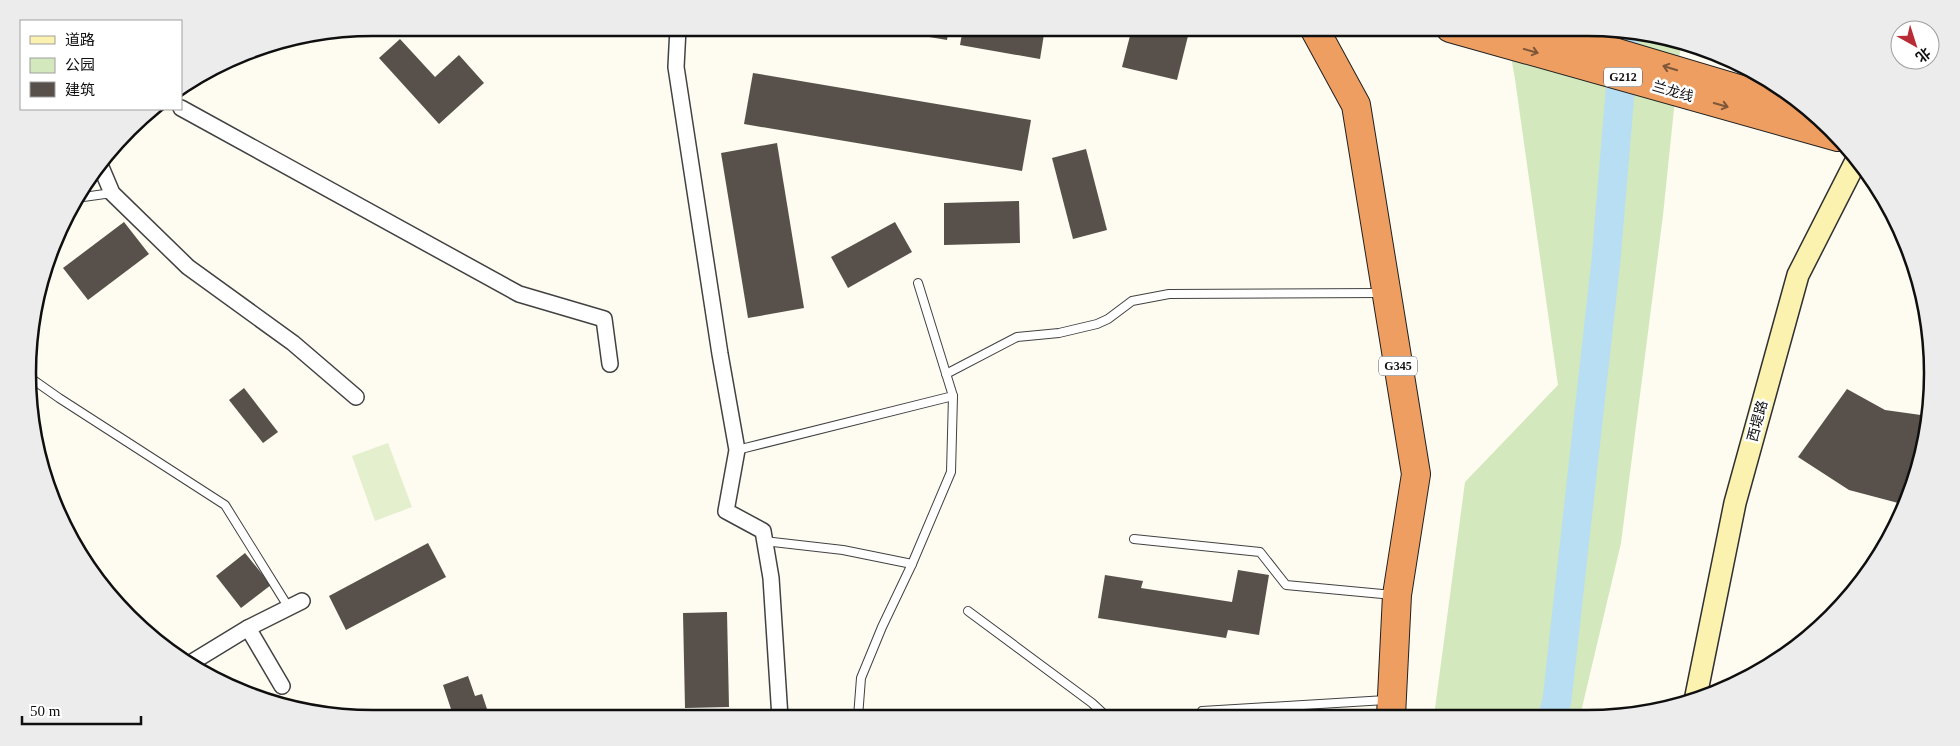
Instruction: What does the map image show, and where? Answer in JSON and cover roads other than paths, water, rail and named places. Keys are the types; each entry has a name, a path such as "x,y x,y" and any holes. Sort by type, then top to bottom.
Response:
{"highway":[{"name":"G345","path":"1318,36 1356,105 1416,474 1397,595 1392,708"},
{"name":"兰龙线","path":"1483,36 1801,114"},
{"name":"兰龙线","path":"1558,36 1801,114"}],"street":[{"path":"678,36 676,67 720,354 737,450 726,511 763,531 771,578 779,710"},
{"path":"182,109 519,294 604,319 610,364"},
{"name":"西堤路","path":"1697,691 1735,503 1798,275 1852,166"},
{"path":"103,172 112,192 188,266 293,343 356,397"},
{"path":"196,660 248,628 295,604"},
{"path":"248,628 282,686"}],"lane":[{"path":"87,196 112,192"},
{"path":"859,710 861,678 951,472 953,396 918,283"},
{"path":"946,374 1017,337 1059,333 1097,324 1108,319 1132,301 1141,299 1169,294 1386,293"},
{"path":"36,382 225,505 295,604"},
{"path":"737,450 953,396"},
{"path":"1134,539 1260,552 1286,586 1397,595"},
{"path":"764,541 843,550 912,564"},
{"path":"968,611 1100,710"},
{"path":"1265,710 1392,708"}],"waterway":[{"path":"1554,710 1606,260 1625,38"}]}
